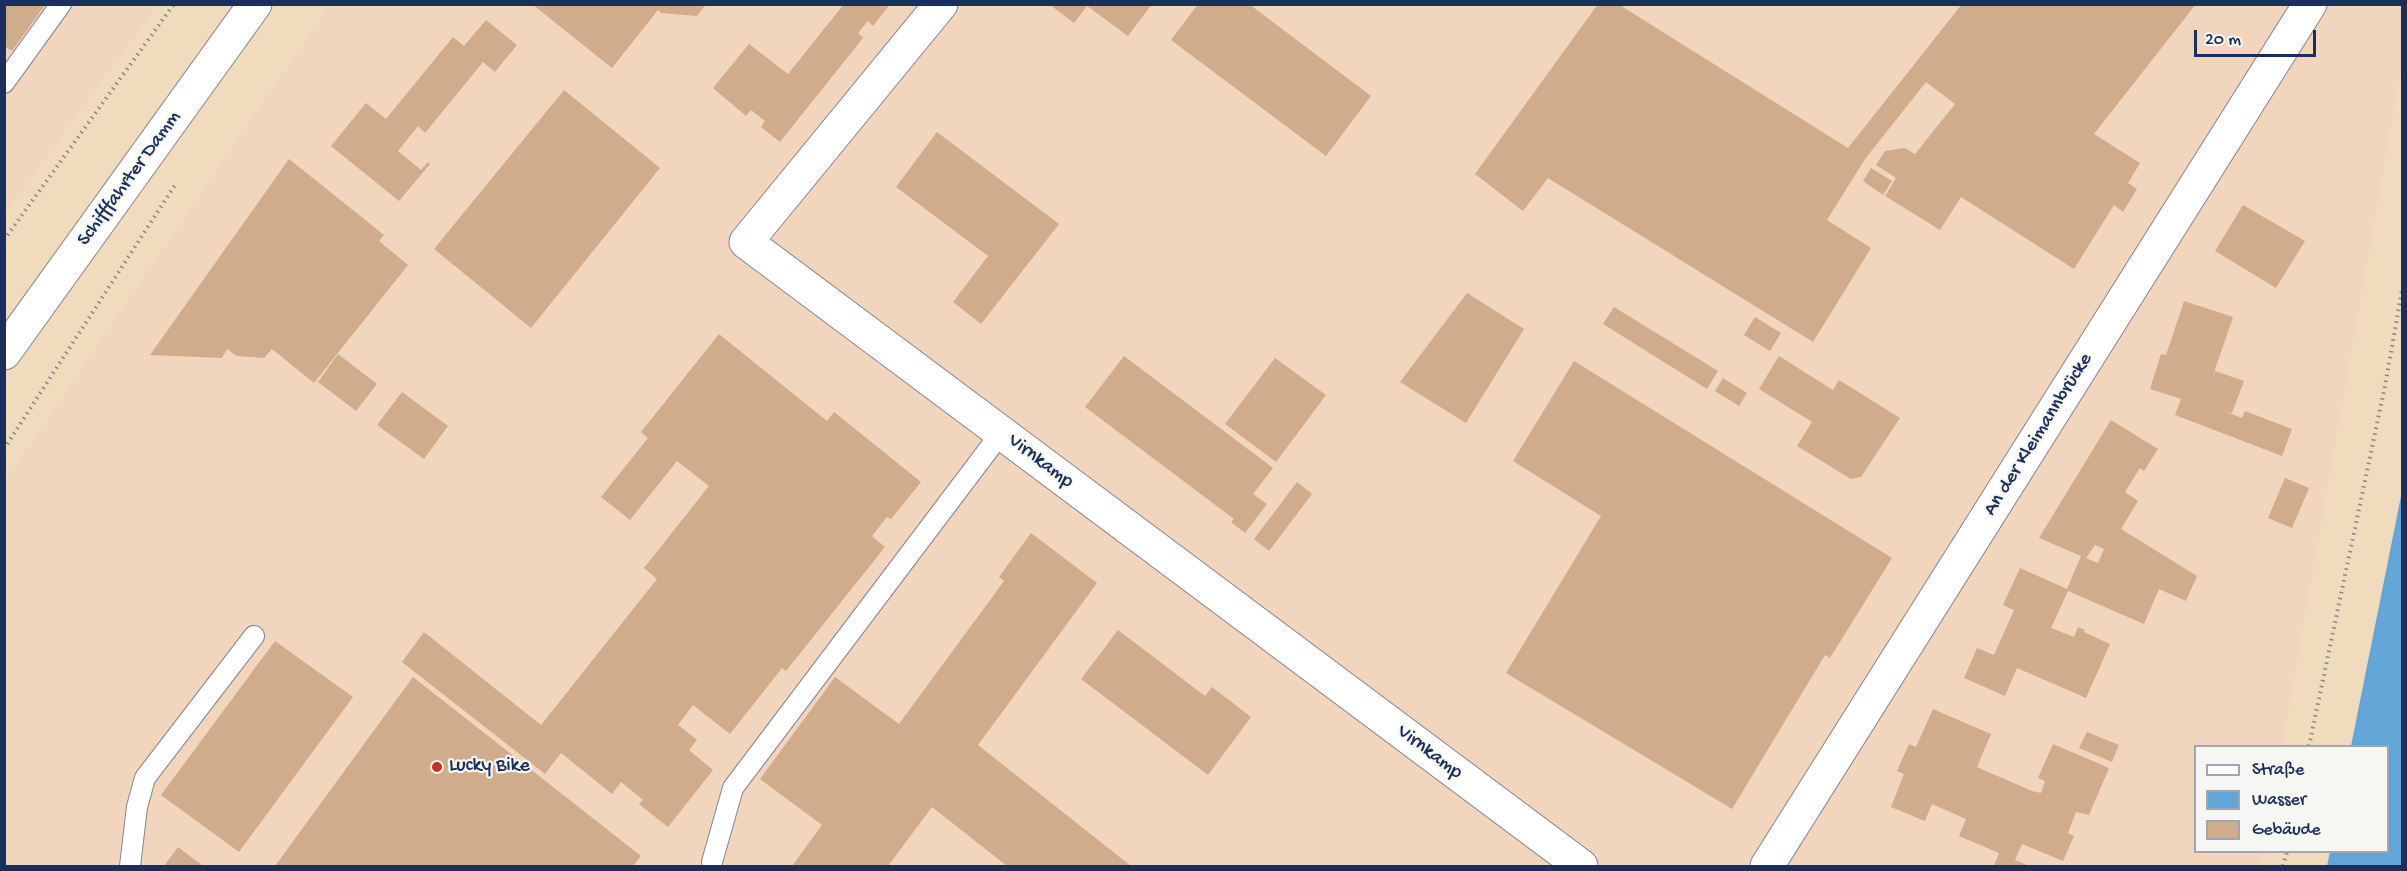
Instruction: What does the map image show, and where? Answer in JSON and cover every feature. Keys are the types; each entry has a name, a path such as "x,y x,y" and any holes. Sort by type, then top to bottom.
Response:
{"street":[{"name":"Schifffahrter Damm","path":"4,353 255,4"},
{"name":"Virnkamp","path":"941,4 746,242 1581,867"},
{"name":"An der Kleimannbrücke","path":"1767,867 2310,4"}],"lane":[{"path":"4,83 61,4"},
{"path":"712,862 733,788 1001,433"},
{"path":"130,867 137,807 145,778 254,636"}],"path":[{"path":"4,240 174,4"},
{"path":"4,448 183,172"},
{"path":"2309,745 2403,290"}],"shaded area":[{"path":"5,5 158,5 5,214"},
{"path":"329,5 2402,5 2402,63 2282,745 2194,745 2194,853 2263,853 2261,866 5,866 4,482"}],"water":[{"path":"2402,491 2402,866 2327,866 2330,853 2389,853 2389,745 2351,745"}],"building":[{"path":"532,4 706,4 697,16 661,13 658,10 612,68"},
{"path":"844,4 890,4 873,26 868,21 858,33 863,38 780,142 761,127 765,121 751,110 746,116 713,88 749,44 788,74"},
{"path":"1049,4 1152,4 1128,36 1087,6 1074,23"},
{"path":"1198,4 1249,4 1371,96 1326,156 1171,40"},
{"path":"1598,4 1618,4 1848,148 1962,4 2196,4 2094,134 2140,163 2128,183 2137,189 2123,212 2114,205 2074,269 1961,197 1940,230 1885,196 1896,178 1876,165 1885,151 1905,148 1915,154 1955,104 1926,82 1865,159 1827,220 1871,248 1813,342 1548,178 1523,211 1475,174"},
{"path":"4,5 45,5 12,51 4,46"},
{"path":"486,20 517,45 495,72 483,62 425,133 418,126 398,151 421,170 428,162 430,164 399,201 331,146 366,103 386,119 453,37 464,46"},
{"path":"564,90 660,168 531,328 434,249"},
{"path":"937,132 1059,224 981,324 953,302 988,256 896,187"},
{"path":"289,159 384,235 379,241 408,265 314,383 272,349 264,358 237,356 227,349 222,358 150,355"},
{"path":"1871,168 1892,181 1883,195 1863,181"},
{"path":"2243,205 2305,241 2276,288 2215,251"},
{"path":"1467,293 1524,329 1466,423 1400,382"},
{"path":"2184,301 2233,317 2211,381 2215,371 2244,381 2232,413 2222,410 2242,418 2245,411 2292,429 2282,456 2175,415 2181,399 2150,389 2161,354 2166,355"},
{"path":"1614,307 1718,371 1707,389 1603,324"},
{"path":"1755,317 1781,333 1770,351 1744,335"},
{"path":"719,334 827,421 834,412 921,482 891,519 887,517 872,536 885,547 786,671 782,668 730,734 693,705 678,725 697,740 689,750 713,770 668,827 639,804 643,800 621,782 612,794 561,753 545,774 402,662 424,632 541,725 657,579 644,568 709,486 677,461 630,520 601,497 648,438 641,432"},
{"path":"338,354 377,384 356,411 318,382"},
{"path":"1124,356 1273,468 1253,494 1267,504 1245,533 1231,522 1234,519 1085,407"},
{"path":"1779,356 1833,390 1839,380 1900,418 1861,477 1851,479 1797,446 1812,422 1759,389"},
{"path":"1275,358 1326,395 1276,462 1225,424"},
{"path":"1574,361 1892,558 1830,658 1825,655 1732,809 1506,673 1601,516 1513,461"},
{"path":"1723,378 1747,393 1739,406 1715,391"},
{"path":"402,392 448,426 424,459 377,425"},
{"path":"2111,420 2158,449 2144,471 2140,468 2125,492 2138,501 2121,529 2197,576 2186,601 2159,589 2144,624 2068,591 2051,628 2074,637 2078,627 2110,644 2086,698 2017,668 2005,696 1964,678 1977,648 1994,655 2014,610 2003,605 2020,568 2067,589 2081,556 2039,538","holes":["2095,545 2104,549 2098,563 2086,558"]},
{"path":"2285,478 2309,488 2292,528 2268,518"},
{"path":"1297,482 1312,494 1269,551 1254,539"},
{"path":"1031,533 1097,583 978,745 1131,866 1007,866 932,807 888,866 792,866 822,825 760,779 835,677 899,724 1004,581 999,577"},
{"path":"1118,630 1205,696 1212,687 1251,717 1208,775 1081,679"},
{"path":"275,641 353,697 239,852 161,795"},
{"name":"Lucky Bike","path":"413,677 641,856 633,866 275,866"},
{"path":"1933,709 1991,734 1977,767 2032,791 2041,793 2045,781 2038,778 2053,744 2109,768 2089,815 2076,812 2068,833 2074,836 2063,861 2022,844 2015,860 2030,866 1994,866 1999,853 1959,836 1966,819 1932,804 1925,821 1891,807 1904,774 1897,771 1909,744 1916,747"},
{"path":"2087,732 2119,745 2112,762 2079,748"},
{"path":"178,847 203,866 164,866"}],"place":[{"name":"Lucky Bike","path":"437,767"}]}
